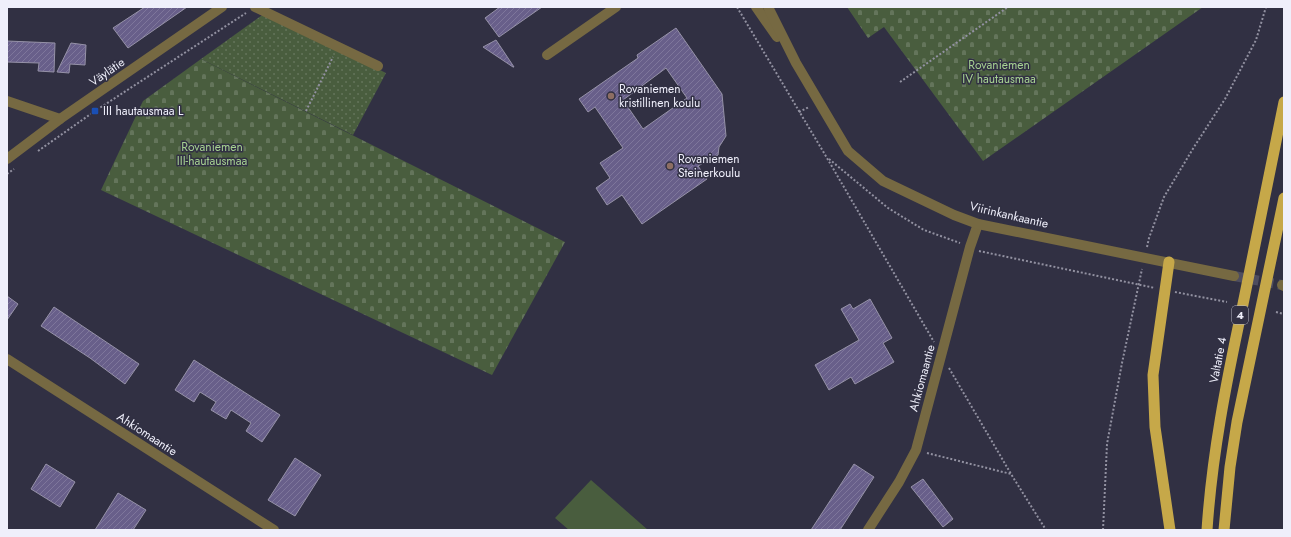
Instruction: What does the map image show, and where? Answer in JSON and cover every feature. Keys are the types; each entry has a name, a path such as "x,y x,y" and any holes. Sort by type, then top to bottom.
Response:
{"highway":[{"name":"Valtatie 4","path":"1207,530 1215,449 1230,364 1284,102"},
{"name":"4","path":"1224,530 1230,467 1238,422 1284,198"},
{"path":"1169,262 1153,375 1155,427 1170,530"}],"street":[{"name":"Väylätie","path":"7,159 60,119 222,7"},
{"path":"255,7 378,66"},
{"path":"547,55 616,7"},
{"name":"Viirinkankaantie","path":"756,7 796,63"},
{"name":"Viirinkankaantie","path":"768,7 796,63 848,151 883,181 954,215 978,224 1234,276"},
{"path":"7,101 60,119"},
{"name":"Ahkiomaantie","path":"868,530 899,482 916,450 970,247 978,224"},
{"name":"Ahkiomaantie","path":"7,359 274,530"}],"path":[{"path":"35,153 95,111 255,7"},
{"path":"737,7 827,158 1011,474 1046,530"},
{"path":"900,82 1008,7"},
{"path":"306,111 338,47"},
{"path":"827,158 888,208 924,230 980,251 1227,302"},
{"path":"7,174 18,165"},
{"path":"1276,312 1284,314"},
{"path":"924,452 1011,474"}],"green space":[{"name":"Rovaniemen IV hautausmaa","path":"847,7 1203,7 983,161 884,27 868,38"},
{"path":"265,13 386,73 353,135 201,59"},
{"name":"Rovaniemen III-hautausmaa","path":"201,59 565,242 492,375 101,190 143,101"},
{"path":"591,480 648,530 569,530 555,518"}],"building":[{"path":"145,7 187,7 128,48 113,28"},
{"path":"500,7 542,7 499,37 485,18"},
{"path":"676,28 722,94 726,136 719,147 718,155 698,166 707,179 642,224 622,195 607,205 596,188 610,178 600,163 623,148 595,107 588,112 579,99 638,58 637,55","holes":["666,68 687,98 643,129 623,100"]},
{"path":"496,40 514,67 483,47"},
{"path":"7,41 55,43 54,72 38,71 39,63 7,62"},
{"path":"71,43 86,45 85,65 70,64 69,73 57,72"},
{"path":"7,296 18,304 7,320"},
{"path":"870,299 892,338 883,343 894,362 855,384 851,377 829,390 815,365 859,340 841,309 850,304 853,309"},
{"path":"54,307 139,364 125,384 90,358 41,326"},
{"path":"194,360 280,415 262,442 246,431 251,423 231,410 226,419 211,410 216,402 200,392 194,402 175,390"},
{"path":"295,458 321,475 295,516 268,500"},
{"path":"46,464 75,482 60,507 31,489"},
{"path":"854,464 874,477 840,530 811,530"},
{"path":"923,479 953,519 943,527 911,487"},
{"path":"118,493 146,510 133,530 95,530"}],"tunnel":[{"path":"1234,276 1282,285"}],"place":[{"name":"Rovaniemen kristillinen koulu","path":"611,96"},
{"name":"III hautausmaa L","path":"95,111"},
{"name":"Rovaniemen Steinerkoulu","path":"670,166"}]}
